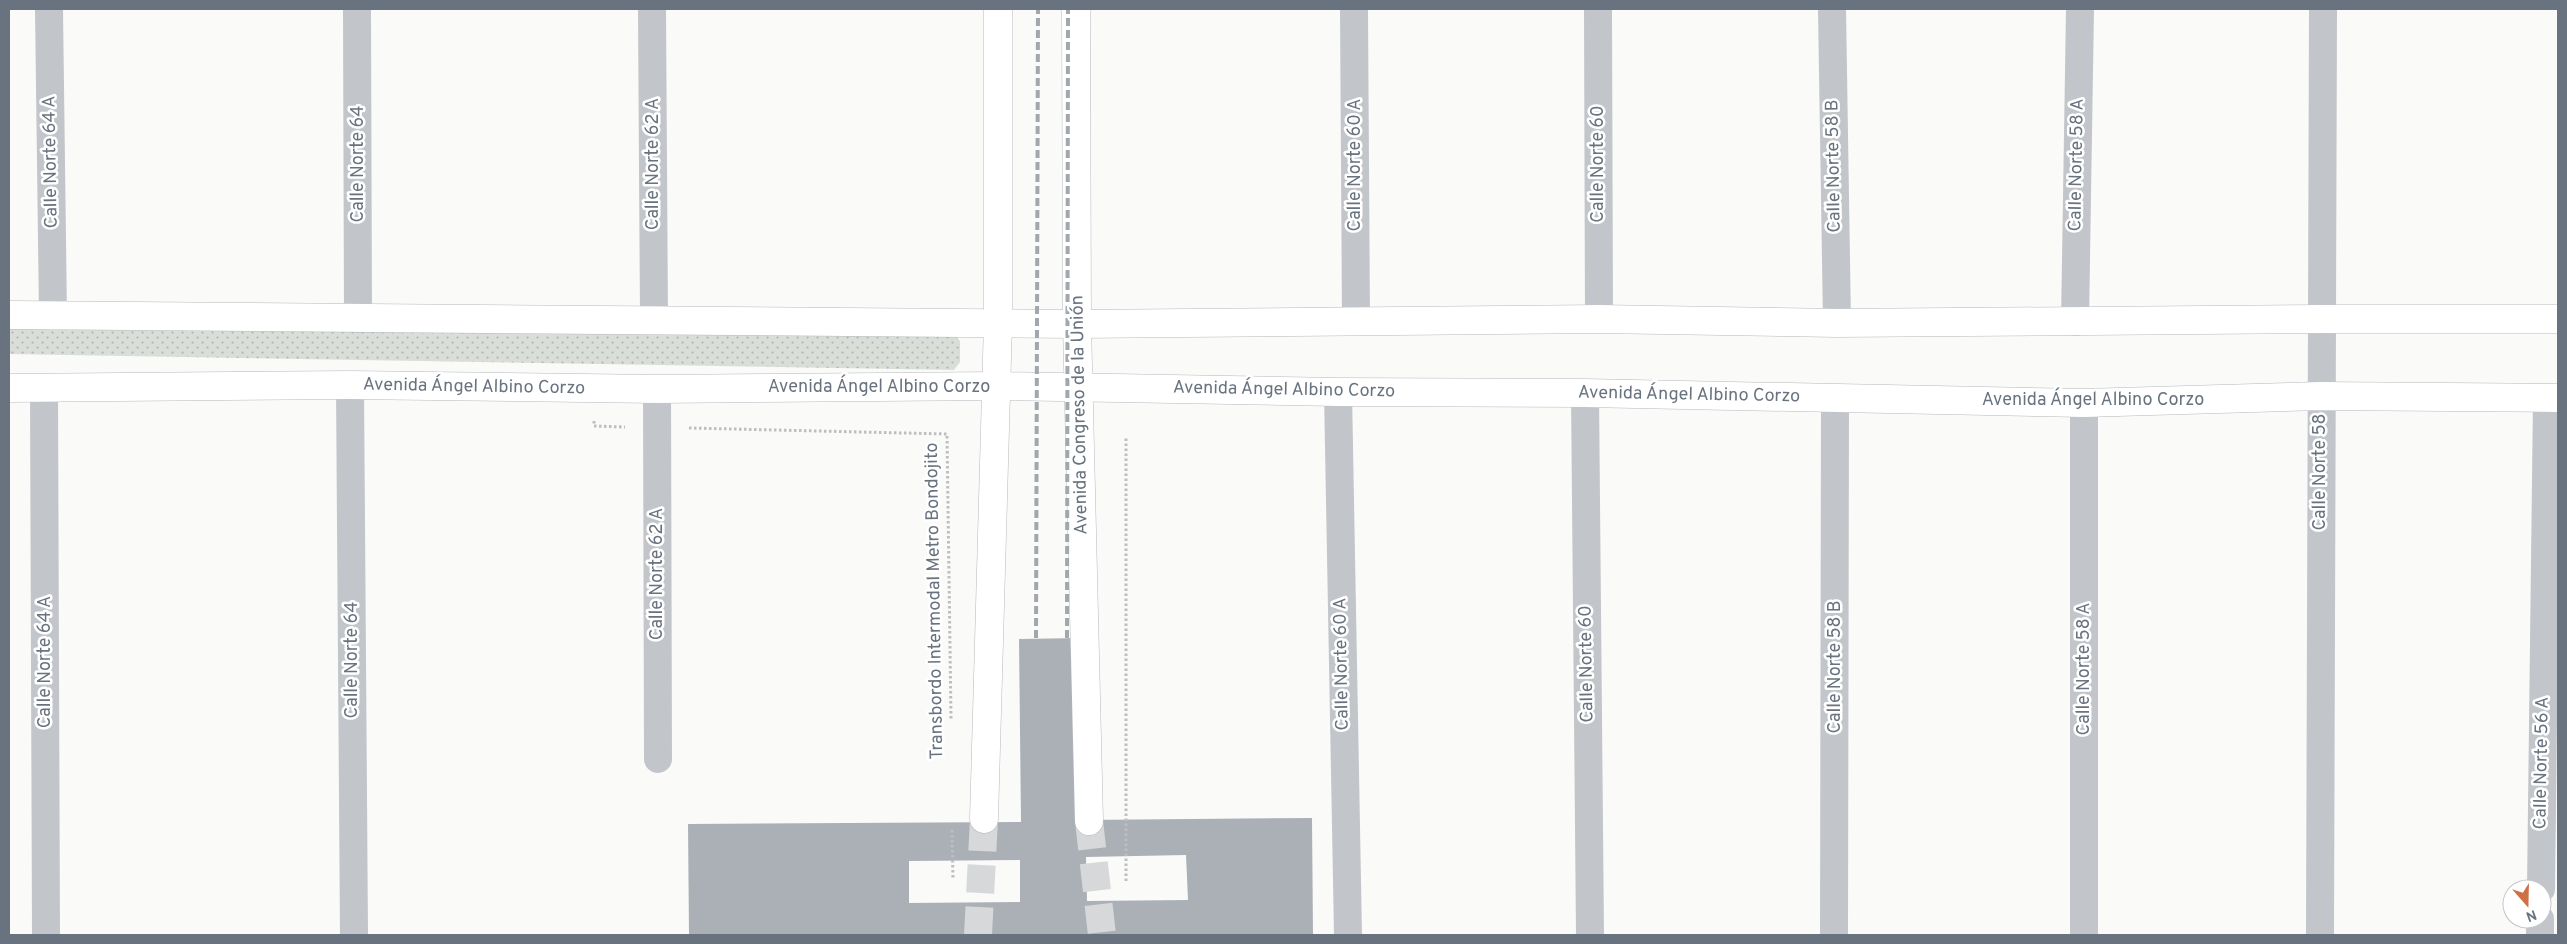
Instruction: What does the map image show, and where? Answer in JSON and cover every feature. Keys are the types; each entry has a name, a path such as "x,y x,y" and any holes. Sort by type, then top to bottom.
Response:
{"main road":[{"path":"984,819 998,322 998,9"},
{"name":"Avenida Congreso de la Unión","path":"1076,9 1077,324 1089,821"},
{"path":"9,315 1077,324 1599,319 1837,323 2558,319"},
{"name":"Avenida Ángel Albino Corzo","path":"9,388 350,385 657,389 996,386 1338,392 1585,393 2084,403 2320,396 2553,398"}],"street":[{"name":"Calle Norte 64 A","path":"49,9 54,316"},
{"name":"Calle Norte 64","path":"357,9 358,319"},
{"name":"Calle Norte 62 A","path":"652,9 654,319"},
{"name":"Calle Norte 60 A","path":"1354,9 1356,321"},
{"name":"Calle Norte 60","path":"1598,9 1599,319"},
{"name":"Calle Norte 58 B","path":"1832,9 1837,323"},
{"name":"Calle Norte 58 A","path":"2074,322 2080,9"},
{"name":"Calle Norte 58","path":"2320,935 2320,396 2323,9"},
{"name":"Calle Norte 64","path":"350,385 354,935"},
{"name":"Calle Norte 64 A","path":"44,388 46,935"},
{"name":"Calle Norte 62 A","path":"657,389 658,759"},
{"name":"Calle Norte 60 A","path":"1338,392 1344,832 1348,935"},
{"name":"Calle Norte 60","path":"1585,393 1590,935"},
{"name":"Calle Norte 58 B","path":"1834,935 1835,398"},
{"name":"Calle Norte 56 A","path":"2541,879 2553,398"},
{"name":"Calle Norte 58 A","path":"2084,403 2084,935"}],"path":[{"name":"Transbordo Intermodal Metro Bondojito","path":"594,426 947,434 951,721"},
{"path":"1126,436 1126,881"},
{"path":"952,820 953,880"}],"shaded area":[{"path":"9,321 951,331 960,341 960,362 954,370 9,354"}],"building":[{"path":"1081,638 1083,820 1312,818 1313,935 689,935 688,824 1021,822 1019,639","holes":["1186,855 1188,900 1087,901 1086,857","1020,860 1020,902 909,903 909,861"]}],"tunnel":[{"path":"978,935 984,819"},
{"path":"1089,821 1102,935"}],"railway":[{"path":"1036,638 1038,9"},
{"path":"1067,638 1068,9"}]}
